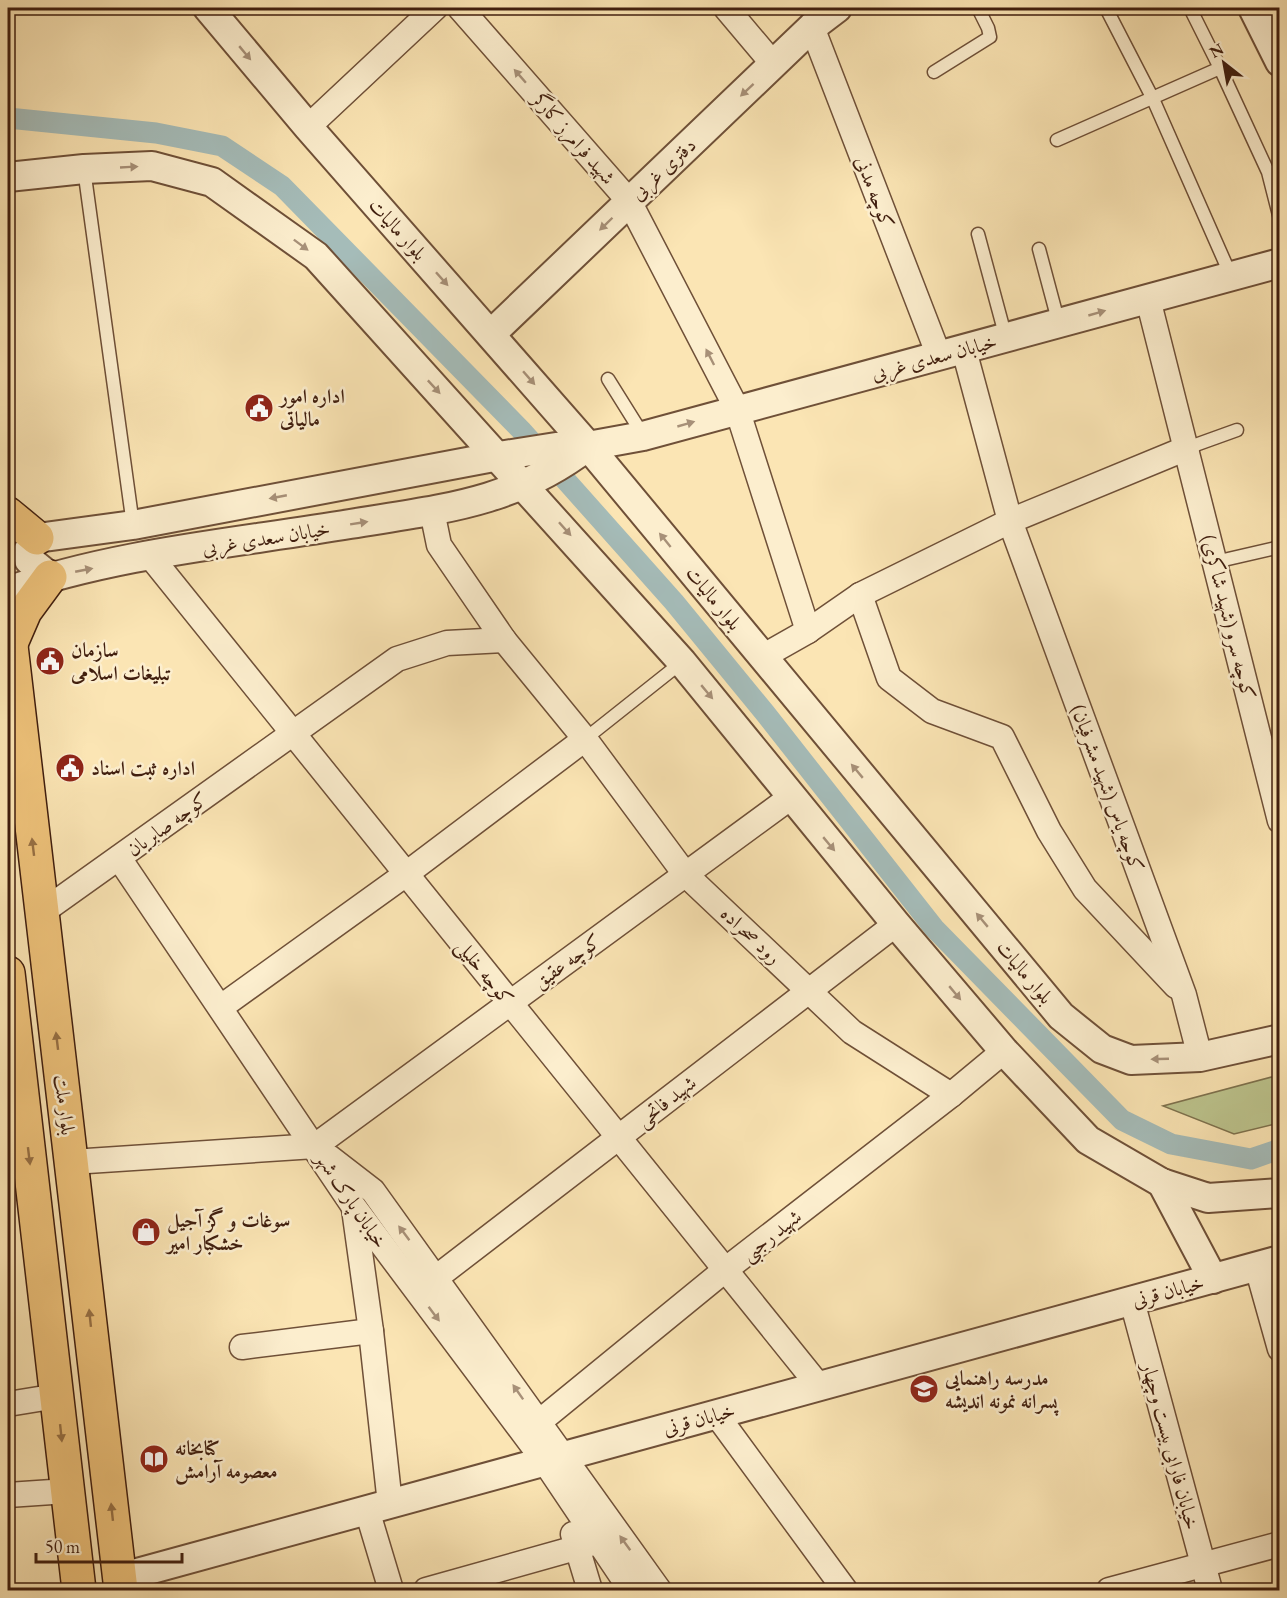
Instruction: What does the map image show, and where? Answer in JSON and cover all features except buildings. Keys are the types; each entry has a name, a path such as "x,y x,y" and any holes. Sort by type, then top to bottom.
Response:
{"main road":[{"path":"8,514 37,538"},
{"path":"8,634 50,576"},
{"name":"بلوار ملت","path":"8,634 120,1584"},
{"path":"8,973 79,1590"}],"street":[{"name":"بلوار مالیات","path":"208,8 308,127 588,446 1061,1016 1102,1049 1131,1060 1200,1057 1280,1039"},
{"path":"308,127 435,8"},
{"name":"شهید فرامرز کارگر","path":"460,8 629,201 737,409 808,631"},
{"path":"726,8 774,65"},
{"name":"دفتری غربی","path":"491,334 812,27 837,8"},
{"path":"1252,8 1280,62"},
{"name":"کوچه مدنی","path":"812,27 952,353 1010,521"},
{"path":"8,177 84,169 152,166 212,182 316,256 462,417 509,455 547,469 682,662 790,797 1004,1051 1088,1140 1162,1182 1208,1198 1280,1193"},
{"name":"خیابان سعدی غربی","path":"588,446 644,436 1280,263"},
{"name":"کوچه سرو (شهید شاکری)","path":"1148,299 1280,821"},
{"path":"438,467 457,448 462,434 462,417"},
{"path":"547,469 588,446"},
{"path":"762,657 808,631 860,595 1010,521 1187,448"},
{"name":"خیابان سعدی غربی","path":"37,538 133,525 509,455 547,469"},
{"name":"خیابان سعدی غربی","path":"8,591 50,576 485,500 547,469"},
{"name":"رود صحراده","path":"432,511 440,545 504,640 585,739 686,874 852,1032 951,1095"},
{"name":"کوچه یاس (شهید مشرفیان)","path":"1010,521 1184,995 1200,1057"},
{"path":"37,538 28,551 29,560 50,576"},
{"name":"کوچه خلیلی","path":"151,557 819,1386"},
{"path":"860,595 889,678 932,711 1002,737 1049,831 1085,889 1184,995"},
{"name":"کوچه صابریان","path":"41,913 398,659 447,643 504,640"},
{"path":"220,1007 406,874 585,739"},
{"name":"کوچه عقیق","path":"315,1146 790,797"},
{"path":"119,858 315,1146"},
{"name":"شهید فاتحی","path":"437,1277 896,924"},
{"name":"شهید رجبی","path":"539,1422 725,1270 951,1095 1004,1051"},
{"path":"72,1162 315,1146"},
{"name":"خیابان پارک شهر","path":"315,1146 354,1207 659,1590"},
{"name":"خیابان پارک شهر","path":"315,1146 373,1191 539,1422 554,1459"},
{"path":"1162,1182 1213,1279"},
{"path":"354,1207 371,1330 378,1507 391,1590"},
{"path":"1268,1264 1280,1349"},
{"name":"خیابان قرنی","path":"120,1584 378,1507 1268,1264"},
{"name":"خیابان فارابی بیست وچهار","path":"1132,1301 1210,1590"},
{"path":"242,1347 371,1330"},
{"path":"8,1404 57,1396"},
{"path":"716,1414 845,1590"},
{"path":"554,1459 587,1545 590,1590"},
{"path":"8,1495 67,1491"},
{"path":"1109,1590 1280,1544"},
{"path":"426,1590 587,1545"},
{"path":"587,1545 631,1590"}],"lane":[{"path":"934,72 990,37 978,8"},
{"path":"1106,8 1153,99 1231,276"},
{"path":"1190,8 1268,172 1280,219"},
{"path":"1057,140 1220,68"},
{"path":"84,169 133,525"},
{"path":"978,234 1006,338"},
{"path":"1038,249 1059,324"},
{"path":"608,379 644,436"},
{"path":"1187,448 1237,430"},
{"path":"1215,562 1280,547"},
{"path":"585,739 682,662"}],"green space":[{"path":"1279,1075 1279,1123 1234,1134 1163,1106"}],"waterway":[{"path":"8,118 156,133 222,146 282,186 521,430 674,602 765,713 934,928 1122,1120 1171,1144 1251,1159 1280,1149"}],"place":[{"name":"اداره امور مالیاتی","path":"259,408"},
{"name":"سازمان تبلیغات اسلامی","path":"50,661"},
{"name":"اداره ثبت اسناد","path":"70,768"},
{"name":"سوغات و گز آجیل خشکبار امیر","path":"146,1232"},
{"name":"مدرسه راهنمایی پسرانه نمونه اندیشه","path":"924,1389"},
{"name":"کتابخانه معصومه آرامش","path":"154,1459"}]}
